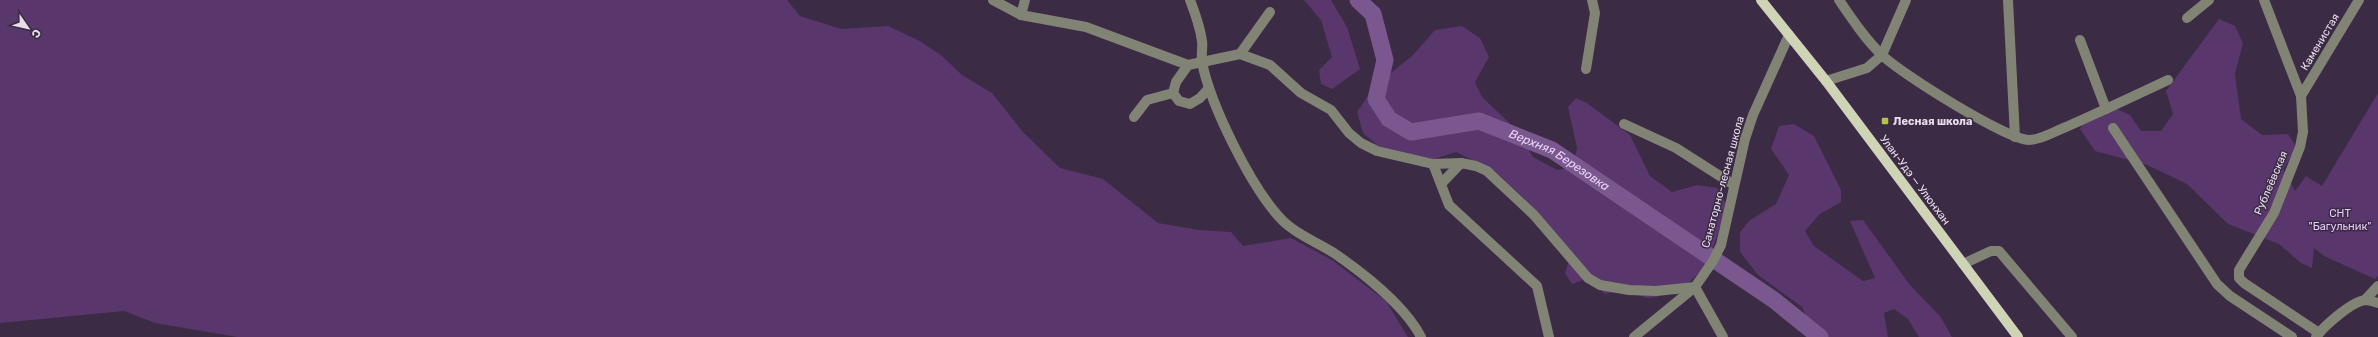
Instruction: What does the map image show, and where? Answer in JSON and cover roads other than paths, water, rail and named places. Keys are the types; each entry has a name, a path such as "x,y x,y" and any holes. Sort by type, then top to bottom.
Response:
{"main road":[{"name":"Улан-Удэ — Улюнхан","path":"1761,0 1826,81 2018,337"}],"street":[{"path":"993,0 1021,14 1086,27 1188,65 1240,54 1270,65 1301,93 1331,110 1349,133 1361,143 1376,151 1433,164 1461,163 1476,166 1487,171 1527,208 1588,278 1600,285 1629,290 1656,291 1695,287 1723,337"},
{"path":"1021,14 1025,0"},
{"path":"1190,0 1200,26 1202,61 1209,88 1238,154 1273,209 1284,221 1335,254 1390,298 1413,323 1421,337"},
{"path":"1586,69 1595,13 1592,0"},
{"path":"1839,0 1852,19 1882,56 1934,93 2015,137 2029,140 2042,137 2168,80"},
{"path":"1826,81 1867,68 1882,56 1906,0"},
{"path":"2008,0 2015,137"},
{"path":"2187,18 2209,0"},
{"name":"Рублеёвская","path":"2264,0 2301,96 2303,132 2300,147 2274,213 2239,270 2239,278 2318,335"},
{"name":"Каменистая","path":"2301,96 2359,0"},
{"path":"1240,54 1270,12"},
{"name":"Санаторно-лесная школа","path":"1634,337 1695,287 1709,268 1721,245 1745,139 1753,115 1789,35"},
{"path":"2080,40 2106,109"},
{"path":"1173,93 1176,82 1188,65"},
{"path":"1173,93 1179,101 1190,104 1200,98 1209,88"},
{"path":"1134,117 1147,100 1173,93"},
{"path":"1624,124 1676,148 1734,185"},
{"path":"2113,128 2217,284 2230,296 2292,337"},
{"path":"1441,184 1461,163"},
{"path":"1433,164 1446,199 1454,211 1537,286 1549,337"},
{"path":"1963,264 1991,251 1999,251 2072,337"},
{"path":"2318,335 2330,321 2365,300 2378,286"},
{"path":"2365,300 2378,303"}],"waterway":[{"name":"Верхняя Березовка","path":"1358,0 1373,14 1385,60 1376,99 1389,119 1411,132 1479,121 1552,150 1774,300 1820,337"}],"place":[{"name":"Лесная школа","path":"1885,121"}],"park label":[{"name":"СНТ \"Багульник\"","path":"2340,219"}]}
